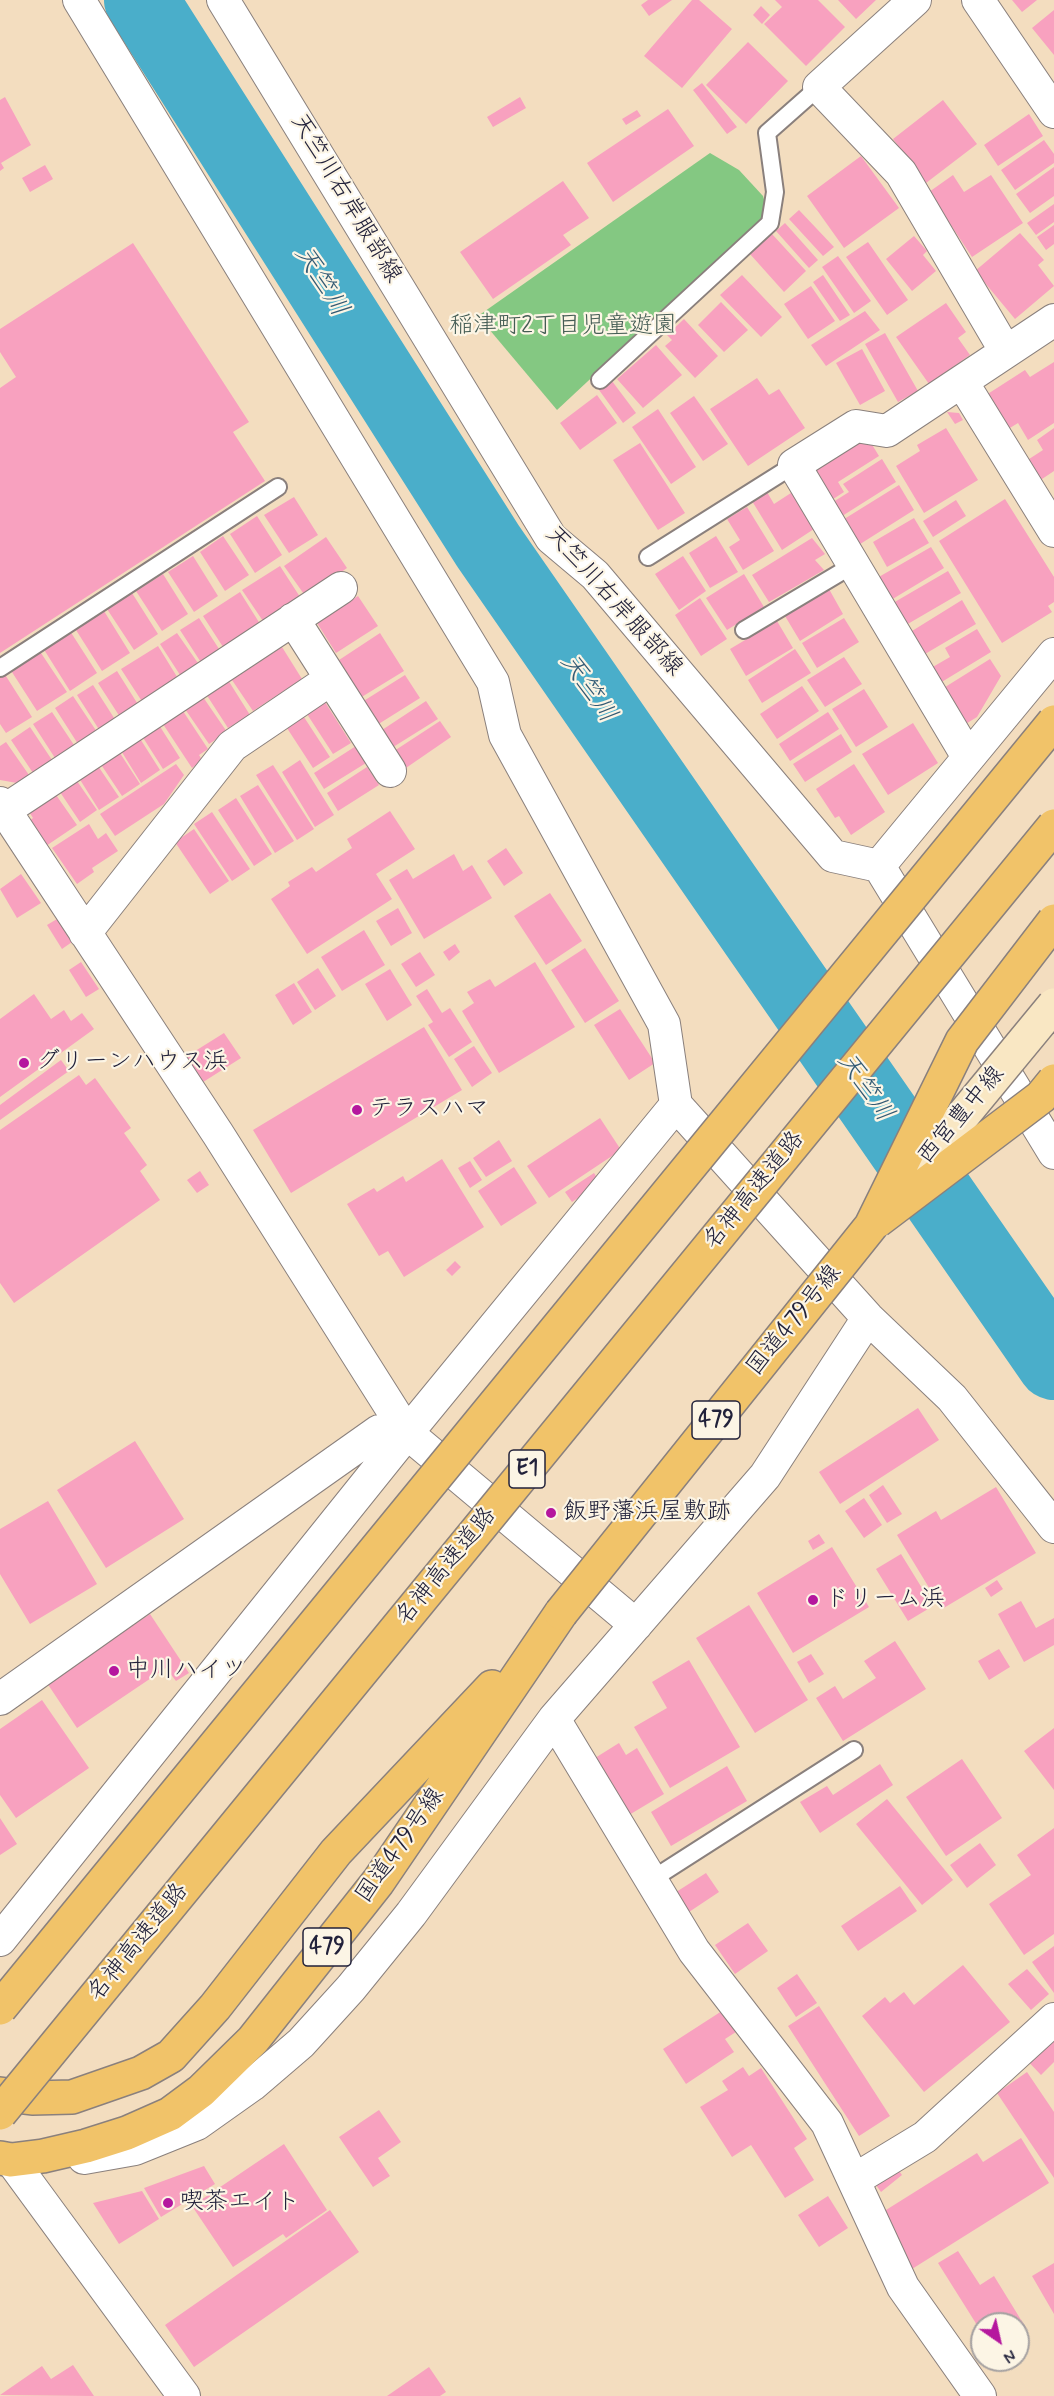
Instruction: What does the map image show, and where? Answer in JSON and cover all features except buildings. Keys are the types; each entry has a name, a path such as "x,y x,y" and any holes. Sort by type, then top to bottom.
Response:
{"highway":[{"path":"0,2008 1054,722"},
{"name":"名神高速道路","path":"0,2113 1054,826"},
{"name":"国道479号線","path":"4,2165 86,2146 127,2133 170,2114 201,2091 253,2040 378,1882 561,1614 871,1226 962,1041 1054,921"},
{"name":"国道479号線","path":"871,1226 1041,1097 1054,1081"},
{"name":"国道479号線","path":"0,2094 32,2098 72,2097 141,2073 171,2056 215,2007 336,1852 561,1614"}],"main road":[{"name":"西宮豊中線","path":"871,1226 1054,1005"}],"street":[{"path":"79,0 493,682 505,735 664,1024 676,1105 867,1318 952,1398 1054,1527"},
{"name":"天竺川右岸服部線","path":"223,0 551,538 595,575 833,856 879,866"},
{"path":"915,0 819,87 901,173 1005,352"},
{"path":"978,0 1054,112"},
{"path":"968,757 794,465 856,426 887,431 1054,320"},
{"path":"962,382 1054,531"},
{"path":"341,588 2,807 218,1134 407,1433 636,1625"},
{"path":"293,620 390,771"},
{"path":"1054,654 879,866 1054,1153"},
{"path":"86,933 232,746 331,680"},
{"path":"0,1940 407,1433 676,1105"},
{"path":"4,2165 98,2156 135,2149 196,2124 252,2085 301,2043 351,1988 411,1914 554,1719 765,1476 867,1318"},
{"path":"0,1699 379,1431 407,1433"},
{"path":"554,1719 694,1951 827,2123 903,2287 980,2396"},
{"path":"854,2180 925,2137 1054,2019"},
{"path":"4,2165 184,2396"}],"lane":[{"path":"600,380 770,223 775,192 767,133 819,87"},
{"path":"648,557 794,465"},
{"path":"0,668 278,487"},
{"path":"744,630 853,565"},
{"path":"651,1880 854,1750"}],"green space":[{"name":"稲津町2丁目児童遊園","path":"710,153 739,170 763,196 768,213 557,410 478,316"}],"waterway":[{"name":"天竺川","path":"141,0 488,546 1054,1363"}],"place":[{"name":"グリーンハウス浜","path":"24,1063"},
{"name":"テラスハマ","path":"357,1110"},
{"name":"飯野藩浜屋敷跡","path":"551,1513"},
{"name":"ドリーム浜","path":"813,1600"},
{"name":"中川ハイツ","path":"114,1671"},
{"name":"喫茶エイト","path":"168,2203"}]}
